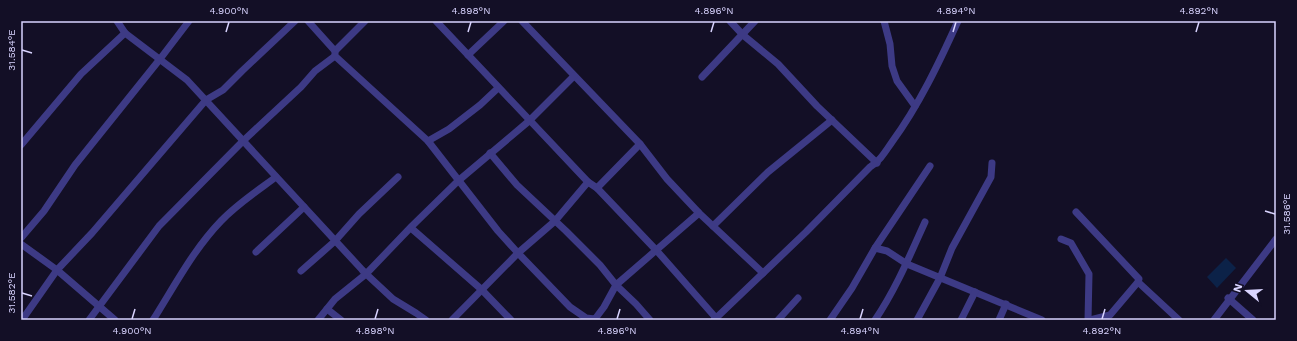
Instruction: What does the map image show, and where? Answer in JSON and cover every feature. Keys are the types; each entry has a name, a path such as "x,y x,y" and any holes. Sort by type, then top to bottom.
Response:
{"street":[{"path":"117,21 125,32 187,80 366,274"},
{"path":"21,238 44,211 75,165 189,21"},
{"path":"22,320 57,270 92,233 206,100 223,90 295,21"},
{"path":"308,21 335,54 428,141 498,231 570,307 586,319 595,319 604,307 616,285 699,213"},
{"path":"89,320 159,226 244,141 301,87 315,71 335,54 365,21"},
{"path":"436,21 529,121 588,182 597,188 657,251 715,319 806,232 870,167 878,163 905,124 942,56 958,21"},
{"path":"468,55 504,21"},
{"path":"522,21 640,144 667,178 699,213 763,273"},
{"path":"730,21 743,35 778,64 817,106 878,163"},
{"path":"702,78 755,21"},
{"path":"884,21 890,44 892,66 897,81 915,106"},
{"path":"21,145 81,74 125,32"},
{"path":"318,320 335,299 366,274 458,181 529,121 574,76"},
{"path":"428,141 449,129 480,105 497,89"},
{"path":"713,226 768,172 832,120"},
{"path":"244,141 366,274 393,299 426,320"},
{"path":"597,188 640,144"},
{"path":"490,153 517,185 600,265 616,285 650,320"},
{"path":"917,320 940,278 952,248 991,177 992,163"},
{"path":"830,320 852,288 875,248 930,166"},
{"path":"153,320 202,243 221,221 238,205 276,177"},
{"path":"301,271 335,241 359,214 398,177"},
{"path":"452,320 518,253 555,221 588,182"},
{"path":"256,252 304,207"},
{"path":"1061,238 1071,243 1089,274 1089,320 1112,318 1138,282 1139,278 1076,212"},
{"path":"875,320 887,302 925,222"},
{"path":"410,228 481,289 511,320"},
{"path":"1214,320 1276,239"},
{"path":"21,244 57,270 115,320"},
{"path":"875,248 887,251 906,264 1042,320"},
{"path":"1138,282 1179,320"},
{"path":"961,320 975,292"},
{"path":"778,320 798,298"},
{"path":"1228,298 1253,320"},
{"path":"999,320 1006,304"},
{"path":"327,309 342,320"}],"water":[{"path":"1226,258 1236,268 1217,288 1207,277"}]}
